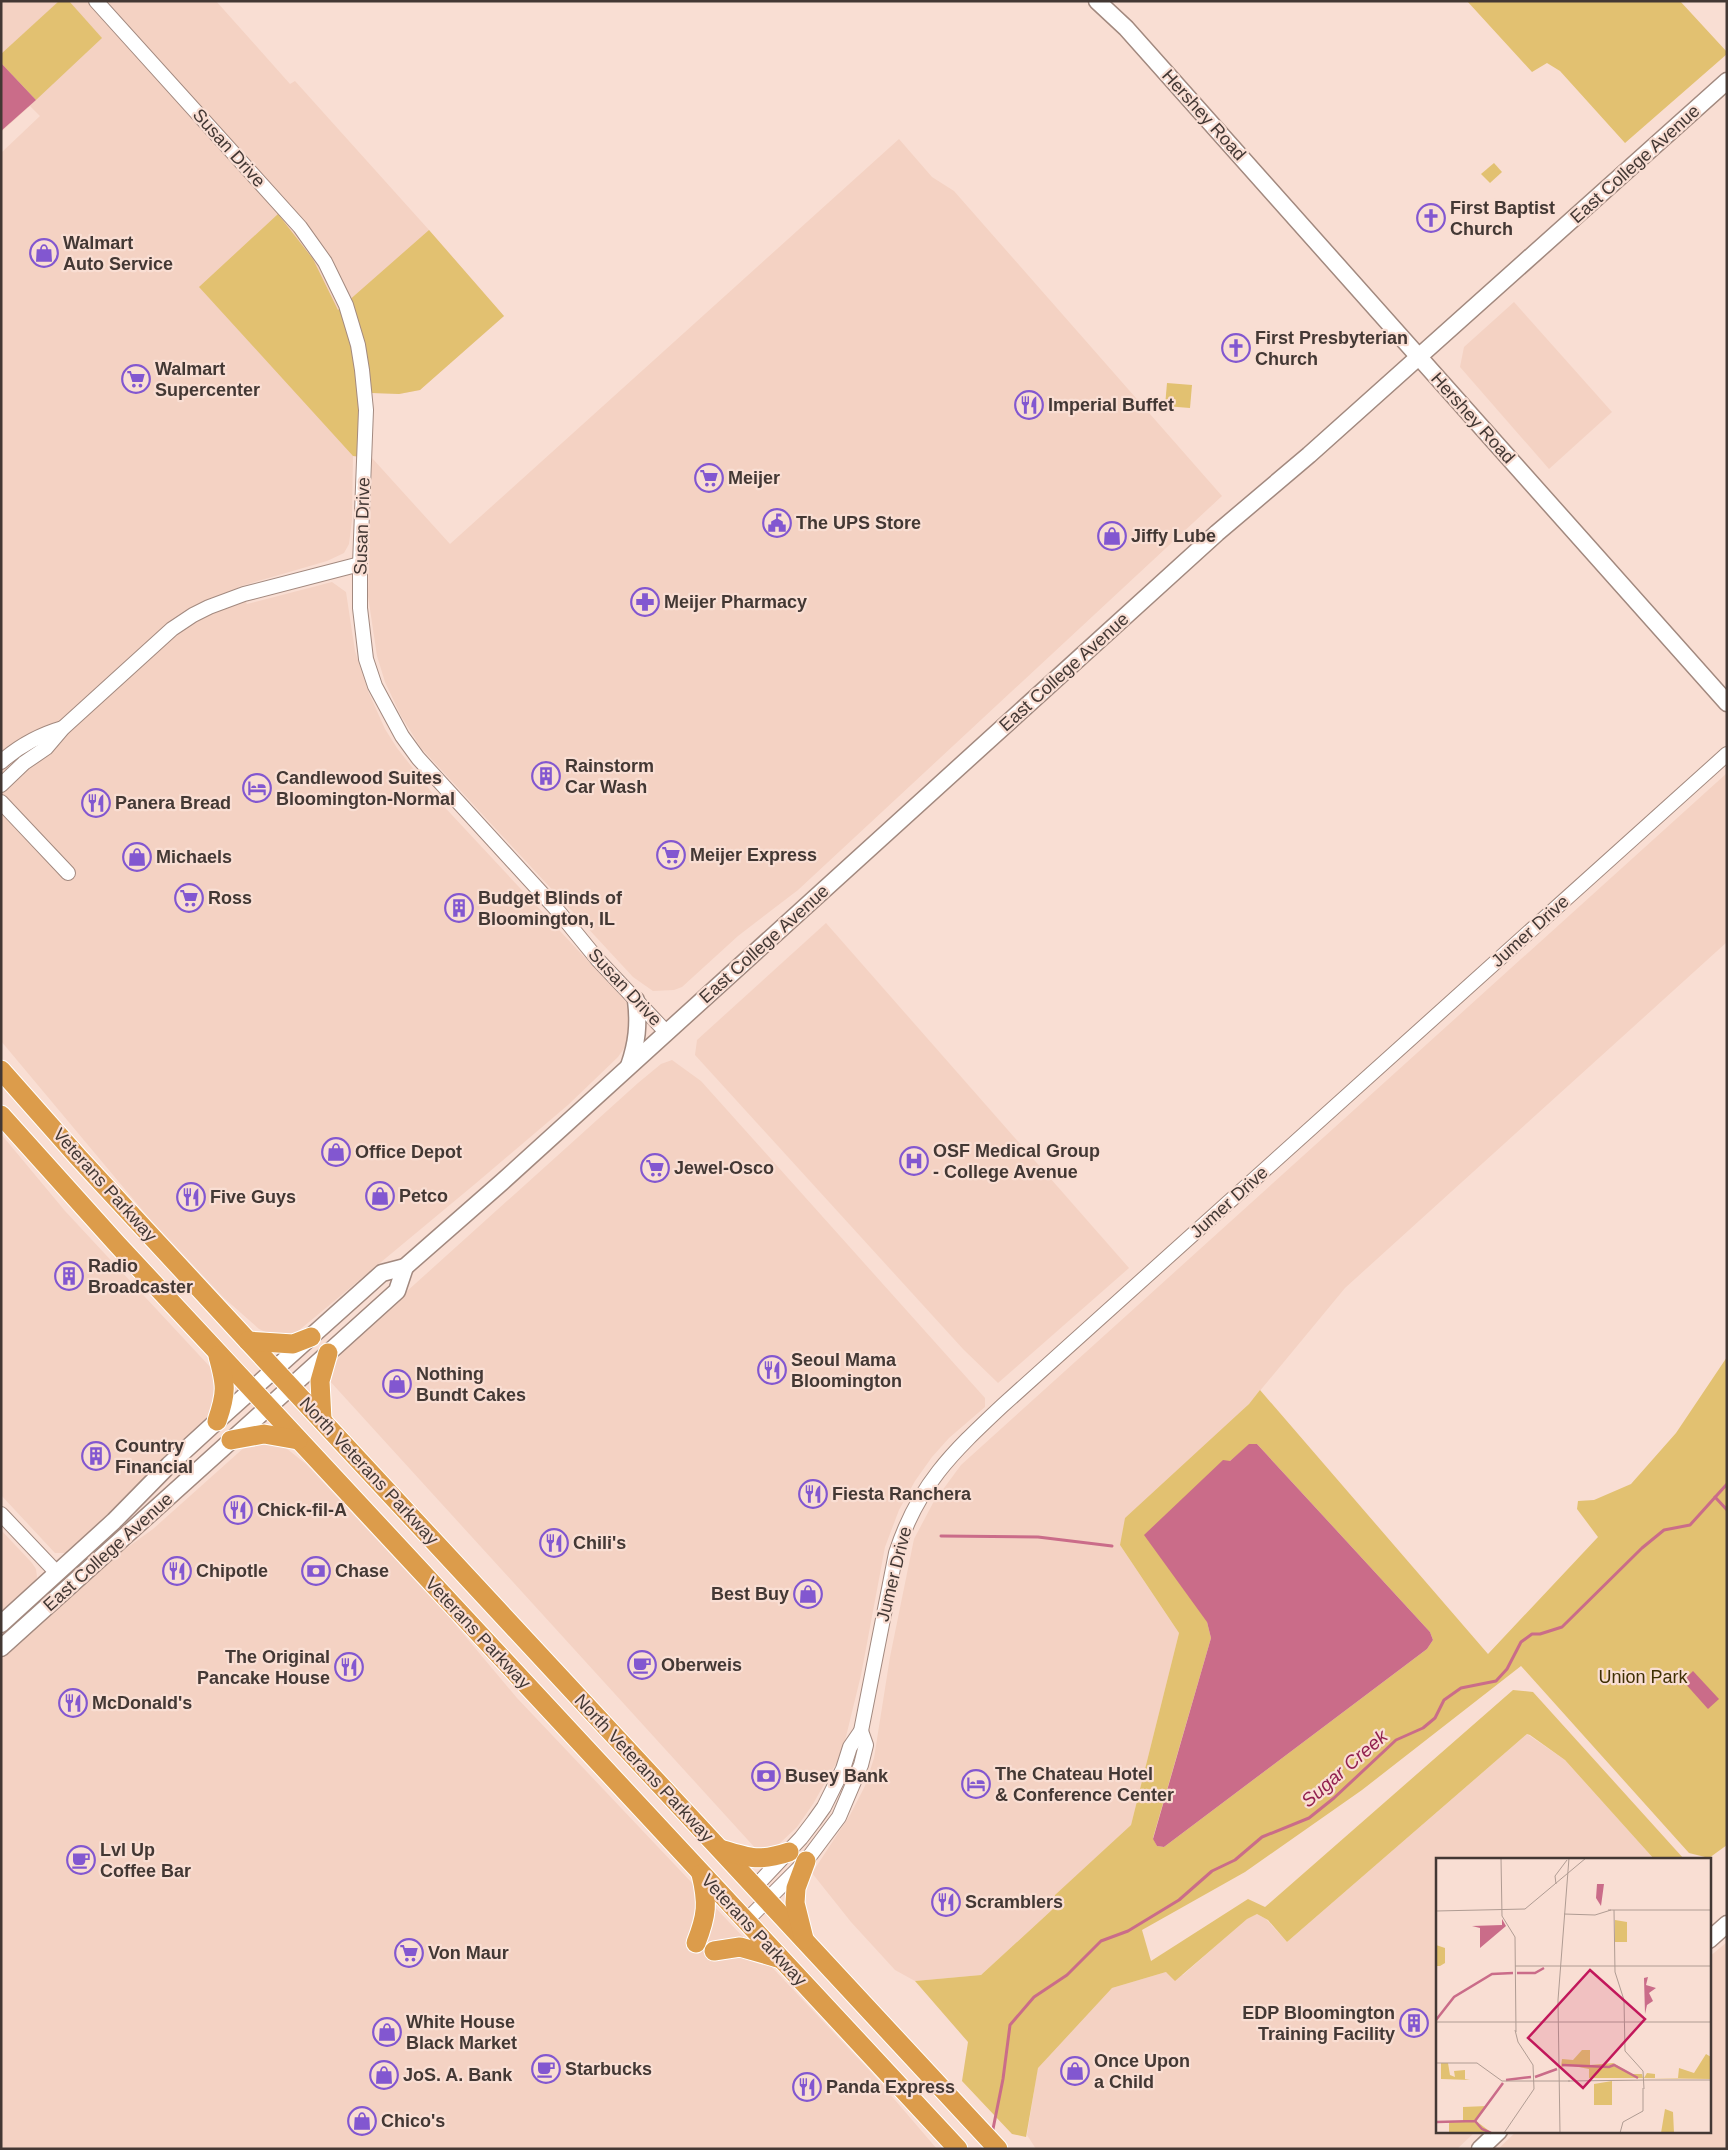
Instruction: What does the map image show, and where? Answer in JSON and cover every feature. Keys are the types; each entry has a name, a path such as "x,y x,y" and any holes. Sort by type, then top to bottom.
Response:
{"highway":[{"name":"Veterans Parkway","path":"1,1070 78,1157 291,1387"},
{"name":"Veterans Parkway","path":"1,1115 251,1390 952,2143"},
{"path":"248,1341 293,1344 311,1337"},
{"path":"217,1352 226,1385 224,1400 217,1421"},
{"path":"322,1420 320,1380 328,1353"},
{"name":"North Veterans Parkway","path":"291,1387 998,2149"},
{"path":"231,1440 264,1434 298,1440"},
{"path":"720,1849 759,1859 767,1859 789,1852"},
{"path":"804,1940 795,1903 796,1888 806,1861"},
{"path":"696,1943 705,1922 706,1908 701,1873"},
{"path":"714,1951 740,1947 780,1958"}],"main road":[{"name":"Hershey Road","path":"1097,1 1126,28 1727,703"},
{"name":"East College Avenue","path":"1,1624 114,1521 169,1464 274,1369 382,1273 405,1267 628,1069 1218,532 1310,455 1727,81"},
{"path":"628,1069 637,1045 638,1019 636,1000"},
{"name":"East College Avenue","path":"1,1648 396,1291 405,1267"},
{"path":"1710,1939 1727,1924"},
{"path":"1480,2149 1498,2132"}],"street":[{"name":"Susan Drive","path":"96,1 284,208 313,245 346,305 358,345 366,410 360,564 361,625 366,659 386,710 418,758 558,911 598,960 667,1033"},
{"path":"1,785 24,763 46,748 62,728 172,629 193,615 244,594 360,564"},
{"path":"1,762 11,753 42,734 62,728"},
{"name":"Jumer Drive","path":"746,1921 761,1893 789,1852 824,1807 843,1769 850,1747 861,1731 896,1552 903,1530 917,1501 950,1456 1002,1406 1727,754"},
{"path":"1,802 68,873"},
{"path":"1,1514 57,1573"},
{"name":"Jumer Drive","path":"761,1893 806,1861 839,1817 862,1765 866,1745 861,1731"}],"shaded area":[{"path":"1,1 216,1 290,84 295,81 504,316 420,390 399,394 372,393 372,458 353,456 352,520 349,544 344,553 327,561 238,587 247,604 332,582 346,592 355,651 368,691 385,729 397,748 437,799 629,1005 632,1013 627,1044 618,1057 568,1105 297,1332 285,1336 272,1335 259,1329 224,1298 149,1218 1,1041 1,153 40,116 30,106 1,132"},
{"path":"1,63 36,100 1,131"},
{"path":"899,139 932,177 954,191 1222,496 798,890 738,936 682,987 674,990 653,991 633,977 421,748 401,716 385,682 377,656 368,596 372,458 450,544"},
{"path":"1514,302 1612,412 1549,469 1460,367 1464,347"},
{"path":"1727,773 1727,942 1345,1288 1249,1404 1120,1545 1179,1633 1131,1825 1056,1895 1054,1908 981,1975 915,1981 895,1970 851,1922 812,1873 850,1815 865,1786 874,1758 890,1657 914,1539 933,1503 961,1465"},
{"name":"OSF Medical Group - College Avenue","path":"826,923 1129,1268 998,1383 963,1349 695,1055 697,1040"},
{"path":"672,1060 701,1081 985,1398 985,1407 949,1438 932,1457 915,1481 899,1510 885,1547 861,1675 842,1753 813,1804 797,1827 779,1844 772,1848 757,1850 328,1379 331,1369 344,1350 365,1329 638,1083 661,1064"},
{"path":"1,1134 65,1211 212,1369 218,1385 213,1410 207,1419 71,1553 55,1553 1,1495"},
{"path":"273,1442 286,1448 306,1464 450,1618 517,1698 871,2072 937,2149 1,2149 1,1657 99,1568 153,1529 247,1445"},
{"path":"1249,1444 1257,1444 1430,1632 1433,1640 1427,1649 1164,1847 1157,1846 1153,1839 1211,1638 1207,1622 1144,1535 1223,1460 1230,1461"},
{"path":"1,1530 32,1563 36,1569 37,1577 33,1587 1,1615"},
{"path":"1693,1671 1719,1699 1708,1709 1683,1681"},
{"path":"1527,1734 1565,1760 1653,1858 1436,1858 1436,2132 1475,2132 1457,2149 1036,2149 1027,2135 1040,2053 1112,1988 1166,1972 1183,1975 1247,1918 1257,1914 1266,1919 1287,1942"},
{"path":"1727,1942 1727,2149 1498,2149 1516,2132 1710,2132 1710,1956"}],"green space":[{"path":"59,1 69,1 102,38 36,100 1,63 1,54"},
{"path":"1467,1 1680,1 1727,54 1625,143 1560,71 1547,63 1532,72"},
{"path":"1494,163 1502,172 1490,183 1481,174"},
{"path":"278,214 313,259 338,310 429,230 504,316 420,390 399,394 372,393 372,458 353,456 199,287"},
{"path":"1167,383 1192,385 1190,408 1165,406"},
{"name":"Union Park","path":"1727,1357 1727,1845 1709,1858 1689,1853 1521,1666 1362,1790 1245,1872 1142,1930 1151,1961 1248,1899 1265,1907 1513,1690 1533,1692 1683,1858 1653,1858 1565,1760 1527,1734 1287,1942 1268,1920 1257,1914 1247,1919 1175,1981 1166,1972 1112,1988 1038,2068 1026,2137 1012,2134 962,2081 968,2042 915,1981 981,1975 1054,1908 1055,1895 1131,1825 1179,1633 1120,1545 1125,1518 1249,1404 1260,1390 1488,1654 1598,1537 1577,1509 1578,1501 1594,1500 1631,1484 1676,1433","holes":["1257,1444 1430,1632 1433,1640 1427,1649 1164,1847 1157,1846 1153,1838 1211,1638 1207,1622 1230,1461 1249,1445"]}],"waterway":[{"name":"Sugar Creek","path":"992,2134 1003,2079 1010,2025 1034,1997 1067,1975 1101,1941 1128,1931 1179,1900 1212,1871 1235,1860 1262,1837 1309,1818 1334,1798 1396,1740 1423,1728 1435,1718 1444,1700 1461,1688 1496,1681 1507,1669 1521,1642 1532,1634 1540,1634 1562,1627 1642,1548 1664,1530 1690,1525 1727,1484"},
{"path":"1715,1497 1727,1510"},
{"path":"941,1536 1038,1537 1112,1546"}],"place":[{"name":"First Baptist Church","path":"1431,218"},
{"name":"Walmart Auto Service","path":"44,253"},
{"name":"First Presbyterian Church","path":"1236,348"},
{"name":"Walmart Supercenter","path":"136,379"},
{"name":"Imperial Buffet","path":"1029,405"},
{"name":"Meijer","path":"709,478"},
{"name":"The UPS Store","path":"777,523"},
{"name":"Jiffy Lube","path":"1112,536"},
{"name":"Meijer Pharmacy","path":"645,602"},
{"name":"Rainstorm Car Wash","path":"546,776"},
{"name":"Candlewood Suites Bloomington-Normal","path":"257,788"},
{"name":"Panera Bread","path":"96,803"},
{"name":"Meijer Express","path":"671,855"},
{"name":"Michaels","path":"137,857"},
{"name":"Ross","path":"189,898"},
{"name":"Budget Blinds of Bloomington, IL","path":"459,908"},
{"name":"Office Depot","path":"336,1152"},
{"name":"OSF Medical Group - College Avenue","path":"914,1161"},
{"name":"Jewel-Osco","path":"655,1168"},
{"name":"Petco","path":"380,1196"},
{"name":"Five Guys","path":"191,1197"},
{"name":"Radio Broadcaster","path":"69,1276"},
{"name":"Seoul Mama Bloomington","path":"772,1370"},
{"name":"Nothing Bundt Cakes","path":"397,1384"},
{"name":"Country Financial","path":"96,1456"},
{"name":"Fiesta Ranchera","path":"813,1494"},
{"name":"Chick-fil-A","path":"238,1510"},
{"name":"Chili's","path":"554,1543"},
{"name":"Chipotle","path":"177,1571"},
{"name":"Chase","path":"316,1571"},
{"name":"Best Buy","path":"808,1594"},
{"name":"Oberweis","path":"642,1665"},
{"name":"The Original Pancake House","path":"349,1667"},
{"name":"McDonald's","path":"73,1703"},
{"name":"Busey Bank","path":"766,1776"},
{"name":"The Chateau Hotel & Conference Center","path":"976,1784"},
{"name":"Lvl Up Coffee Bar","path":"81,1860"},
{"name":"Scramblers","path":"946,1902"},
{"name":"Von Maur","path":"409,1953"},
{"name":"EDP Bloomington Training Facility","path":"1414,2023"},
{"name":"White House Black Market","path":"387,2032"},
{"name":"Starbucks","path":"546,2069"},
{"name":"Once Upon a Child","path":"1075,2071"},
{"name":"JoS. A. Bank","path":"384,2075"},
{"name":"Panda Express","path":"807,2087"},
{"name":"Chico's","path":"362,2121"}]}
